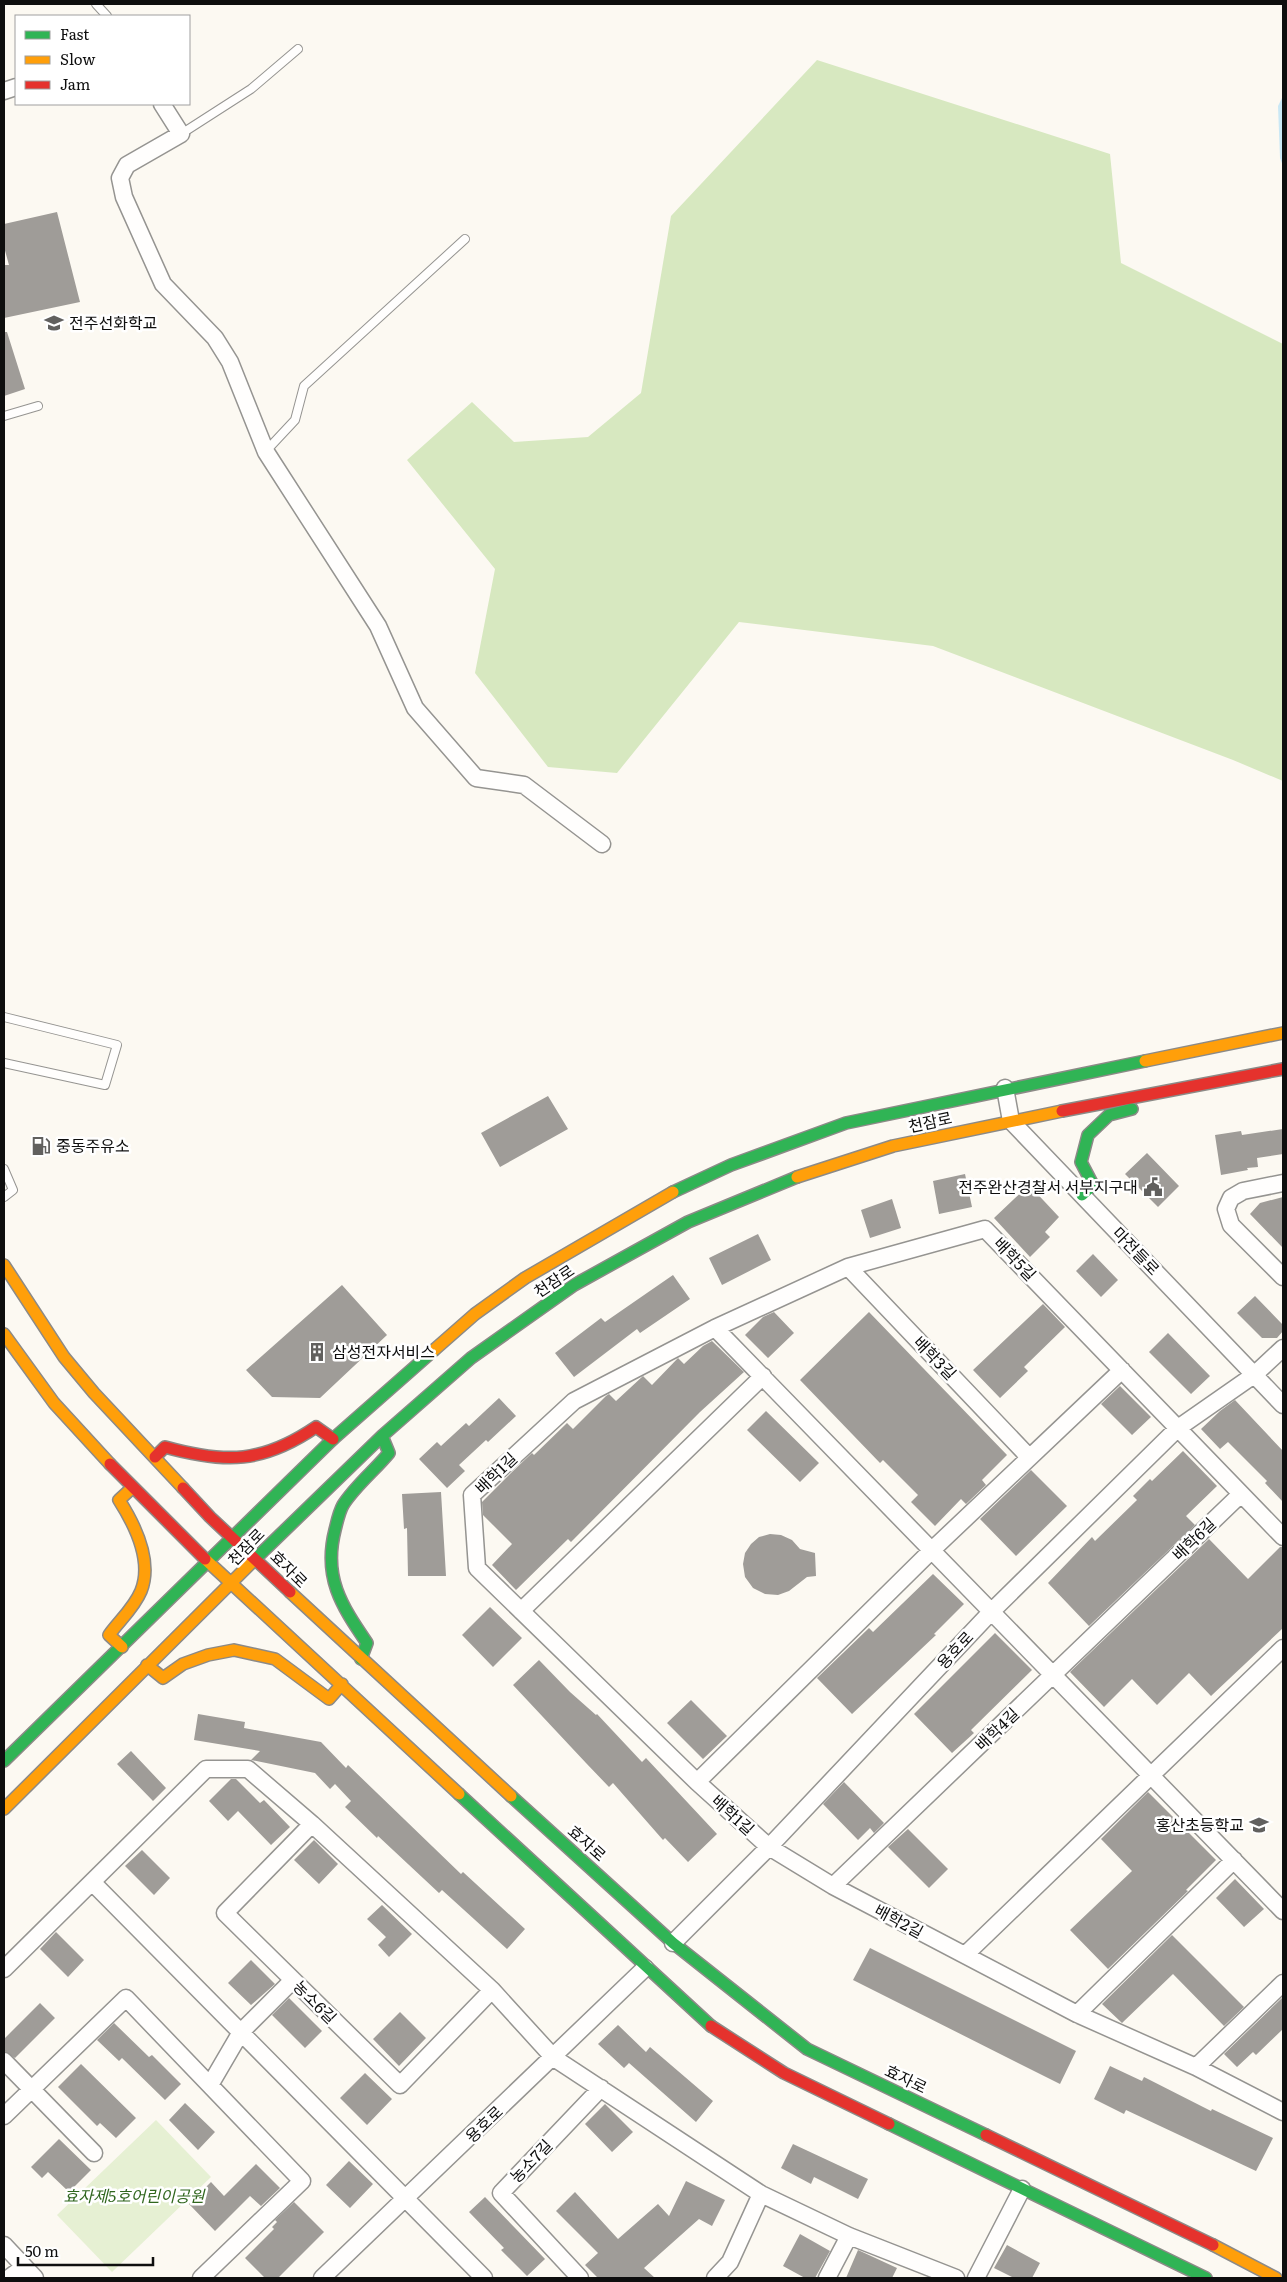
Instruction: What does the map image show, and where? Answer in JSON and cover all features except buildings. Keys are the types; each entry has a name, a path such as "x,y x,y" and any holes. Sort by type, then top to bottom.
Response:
{"street":[{"path":"163,105 181,134 127,165 120,178 124,197 164,284 215,338 230,362 266,452 378,626 415,708 476,778 524,785 602,844"},
{"name":"천잠로","path":"4,1761 209,1563 333,1439 475,1314 525,1278 657,1199 731,1165 846,1123 1005,1088 1283,1032"},
{"name":"천잠로","path":"4,1809 147,1665 232,1585 382,1436 471,1358 574,1285 688,1222 762,1190 815,1170 893,1146 1011,1121 1283,1069"},
{"path":"1005,1088 1011,1121"},
{"path":"1082,1195 1093,1186 1081,1162 1088,1135 1109,1115 1138,1108 1136,1097"},
{"name":"마전들로","path":"1011,1121 1283,1405"},
{"path":"1283,1183 1243,1191 1231,1198 1226,1210 1231,1225 1283,1277"},
{"name":"배학5길","path":"848,1267 985,1229 1178,1428"},
{"name":"효자로","path":"4,1265 64,1357 107,1409 233,1539 361,1659 673,1943 807,2049 1253,2264 1276,2278"},
{"path":"848,1267 715,1328 1283,1911"},
{"name":"배학3길","path":"848,1267 1029,1457"},
{"name":"배학1길","path":"715,1328 574,1401 472,1495 477,1568 697,1782 769,1847"},
{"path":"4,1334 54,1403 132,1488 232,1585 342,1684 645,1968 709,2024 784,2073 1206,2278"},
{"name":"용호로","path":"673,1943 769,1847 991,1612 1178,1428 1254,1375 1283,1348"},
{"path":"932,1550 1122,1370"},
{"path":"520,1611 762,1376"},
{"path":"155,1457 165,1448 194,1456 252,1458 277,1452 297,1442 316,1427 333,1439"},
{"path":"1178,1428 1283,1537"},
{"path":"361,1659 368,1644 345,1611 331,1578 329,1559 334,1533 344,1504 389,1453 382,1436"},
{"path":"122,1647 109,1634 141,1590 144,1561 131,1518 119,1500 132,1488"},
{"name":"배학6길","path":"1148,1584 1241,1494"},
{"name":"배학1길","path":"697,1782 932,1550"},
{"name":"배학4길","path":"834,1886 1148,1584"},
{"path":"965,1955 1283,1648"},
{"path":"147,1665 163,1678 183,1664 208,1655 234,1650 275,1659 329,1699 342,1684"},
{"path":"4,1969 206,1769 248,1769 312,1824 492,1990 554,2058 761,2194 850,2236 956,2278"},
{"name":"농소6길","path":"312,1824 225,1913 400,2085 492,1990"},
{"name":"배학2길","path":"769,1847 834,1886 1077,2014 1196,2067 1283,2112"},
{"path":"1077,2014 1234,1860"},
{"path":"92,1882 484,2278"},
{"name":"용호로","path":"322,2278 554,2058 645,1968"},
{"path":"210,2085 241,2032 293,1980"},
{"path":"1196,2067 1283,1983"},
{"path":"4,2116 126,1998 302,2181 203,2278"},
{"path":"4,2061 94,2153"},
{"name":"농소7길","path":"572,2275 501,2193 601,2088"},
{"path":"976,2278 1022,2189"},
{"path":"715,2278 730,2262 761,2194"},
{"path":"827,2278 850,2236"},
{"path":"4,2246 30,2272 9,2278"}],"lane":[{"path":"96,4 106,15"},
{"path":"181,134 251,89 298,49"},
{"path":"266,452 295,420 304,386 465,239"},
{"path":"4,416 38,406"},
{"path":"4,1017 117,1045 105,1085 4,1062"},
{"path":"4,1169 13,1190 4,1197"}],"green space":[{"path":"817,60 1110,154 1121,263 1283,344 1283,781 1233,760 933,646 739,622 617,773 548,767 475,673 495,569 407,460 472,402 514,442 588,437 641,393 671,216"},
{"name":"효자제5호어린이공원","path":"156,2120 211,2177 112,2272 57,2215"}],"water":[{"path":"1283,96 1283,166 1280,158 1278,106"}],"traffic: fast":[{"path":"673,1192 731,1165 846,1123 1145,1061"},
{"path":"1082,1195 1093,1185 1081,1162 1088,1135 1109,1115 1132,1109"},
{"path":"251,1563 382,1436 471,1358 574,1285 688,1222 797,1177"},
{"path":"4,1761 333,1439 434,1350"},
{"path":"361,1659 367,1643 349,1616 337,1590 331,1562 332,1547 337,1520 343,1505 353,1491 389,1453 382,1436"},
{"path":"459,1794 711,2026"},
{"path":"511,1796 673,1943 807,2049 986,2135"},
{"path":"889,2124 1206,2278"}],"traffic: slow":[{"path":"1145,1061 1283,1033"},
{"path":"797,1177 893,1146 1062,1111"},
{"path":"434,1350 475,1314 525,1278 673,1192"},
{"path":"4,1265 64,1357 94,1393 183,1488"},
{"path":"4,1334 54,1403 110,1464"},
{"path":"122,1647 109,1635 141,1591 145,1568 144,1556 136,1532 119,1500 132,1488"},
{"path":"205,1559 459,1794"},
{"path":"4,1809 251,1563"},
{"path":"290,1592 511,1796"},
{"path":"147,1665 163,1678 183,1664 208,1655 234,1650 275,1659 329,1699 342,1684"},
{"path":"1213,2245 1276,2278"}],"traffic: jam":[{"path":"1062,1111 1283,1069"},
{"path":"155,1457 165,1447 226,1458 261,1454 279,1448 316,1427 333,1439"},
{"path":"110,1464 205,1559"},
{"path":"183,1488 210,1517 290,1592"},
{"path":"711,2026 784,2073 889,2124"},
{"path":"986,2135 1213,2245"}],"place":[{"name":"전주선화학교","path":"54,323"},
{"name":"중동주유소","path":"41,1146"},
{"name":"전주완산경찰서 서부지구대","path":"1153,1187"},
{"name":"삼성전자서비스","path":"317,1352"},
{"name":"홍산초등학교","path":"1259,1825"}]}
